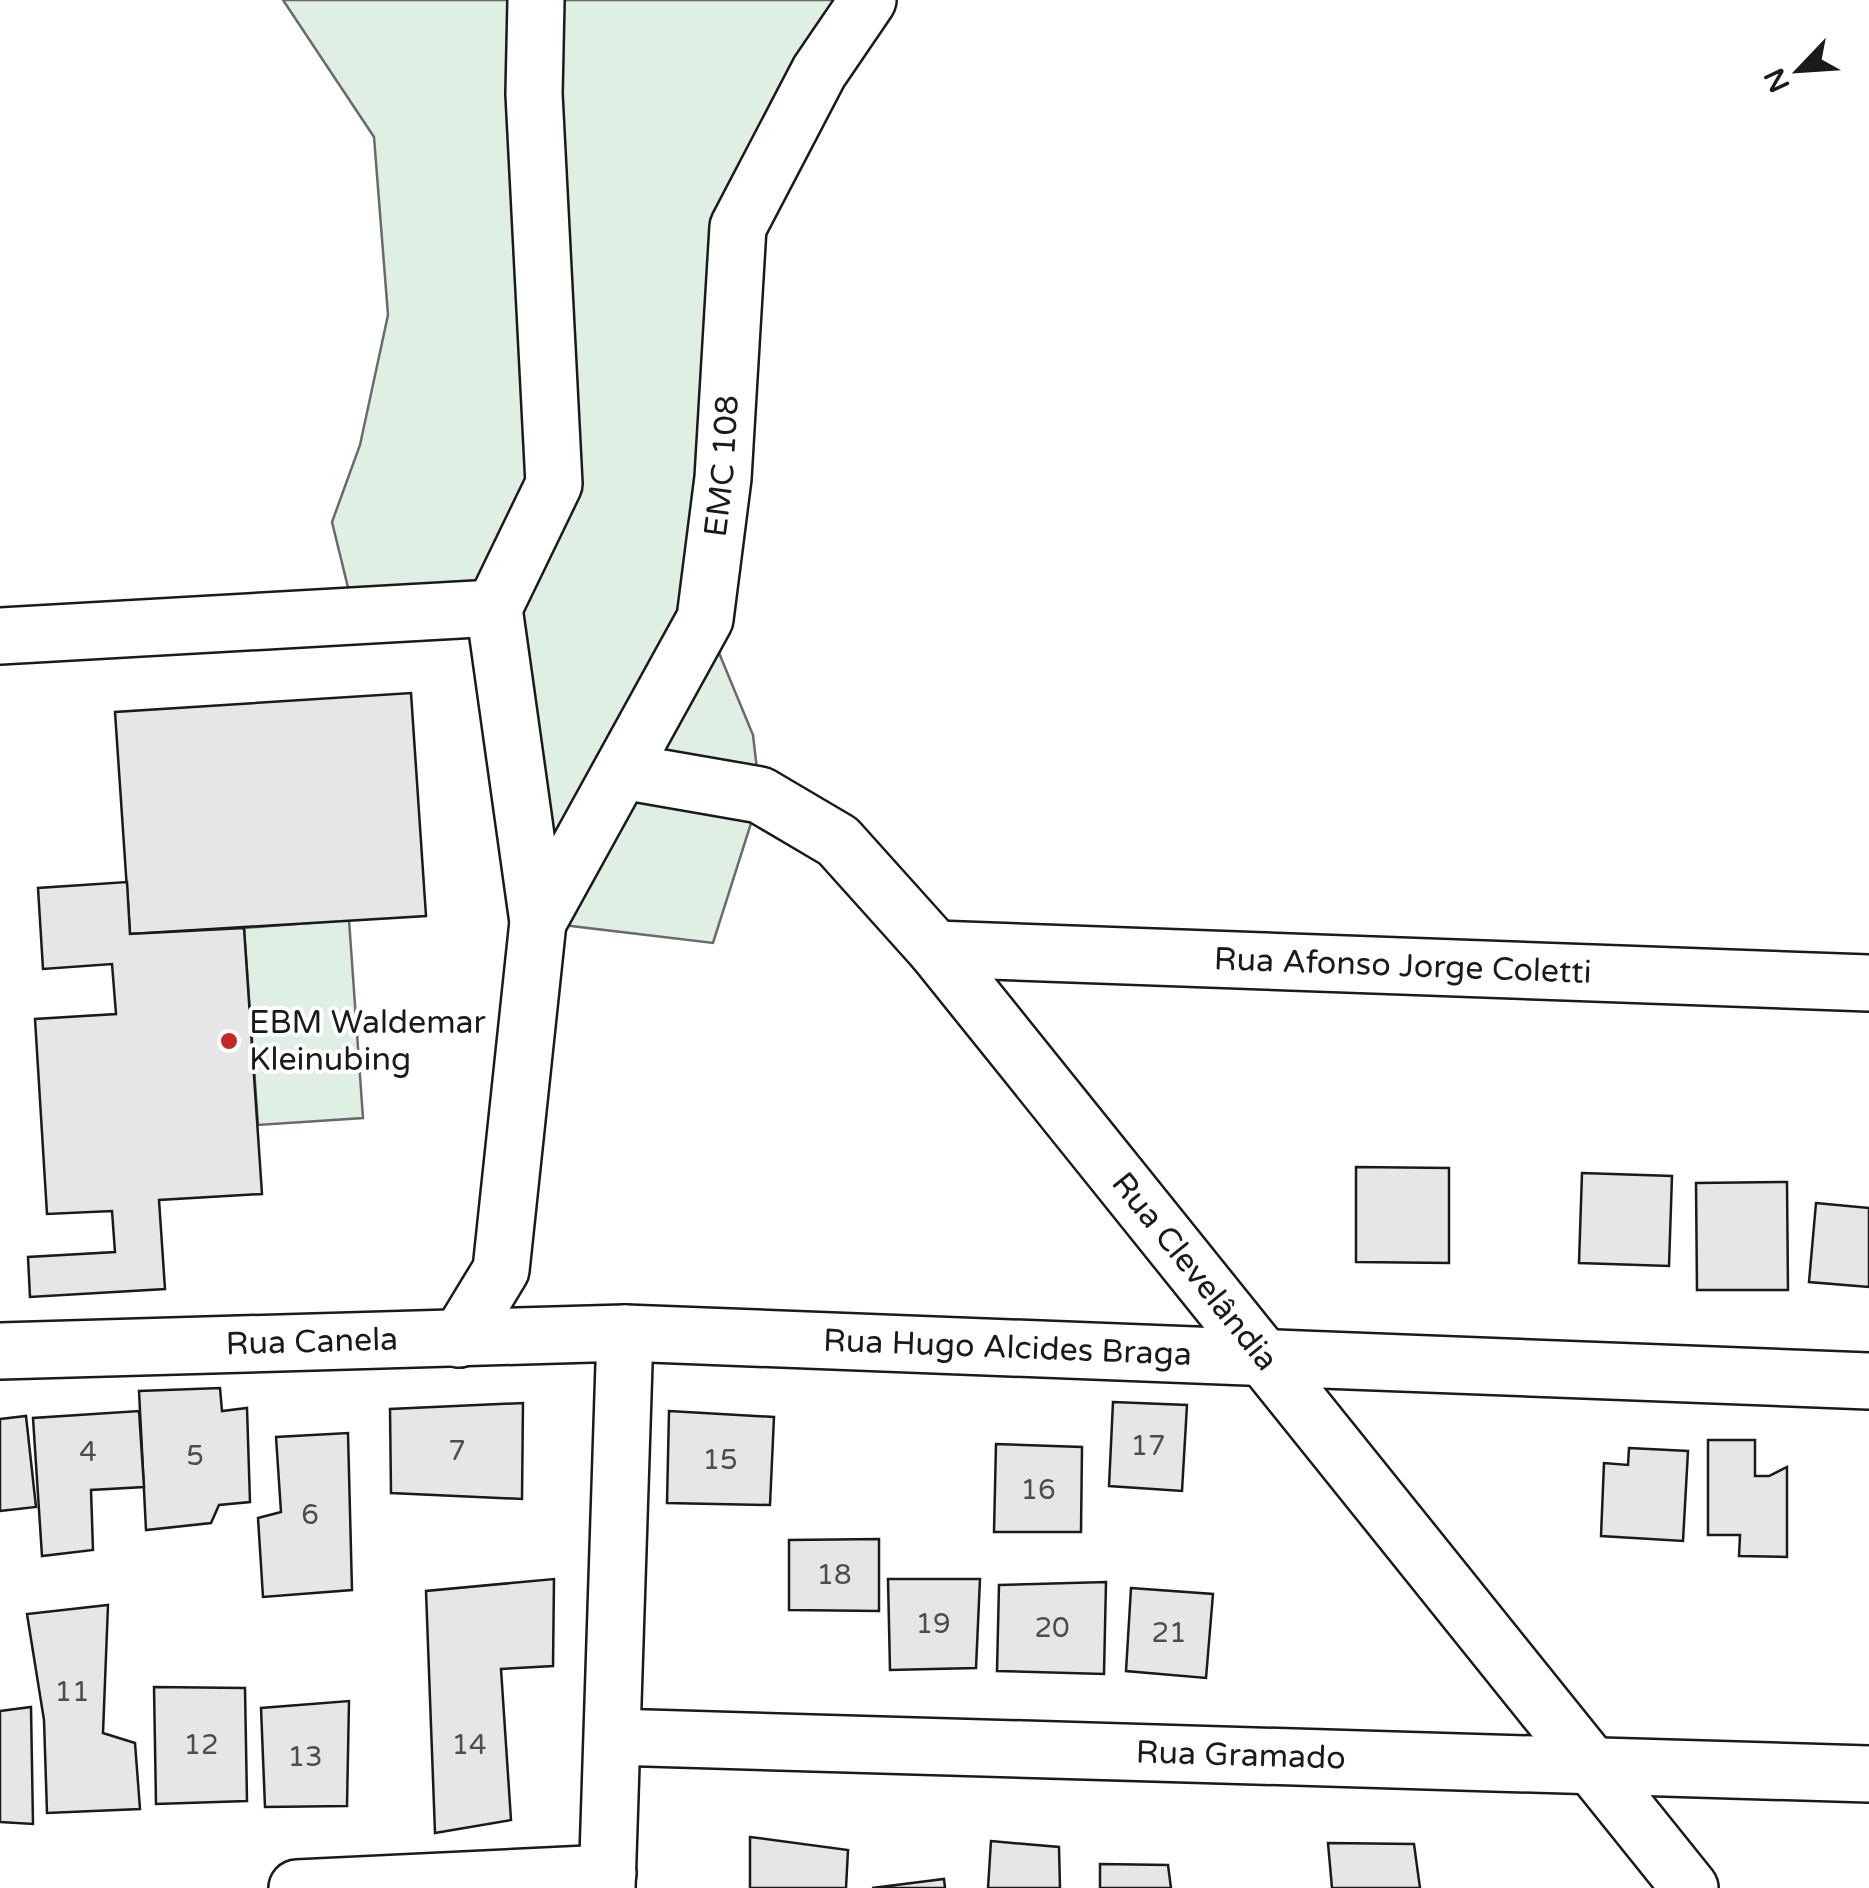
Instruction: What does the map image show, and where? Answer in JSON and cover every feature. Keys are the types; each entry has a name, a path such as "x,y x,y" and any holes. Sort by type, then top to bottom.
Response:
{"street":[{"path":"459,1338 501,1270 538,922 494,608 554,484 534,94 536,0"},
{"name":"EMC 108","path":"538,922 704,619 723,478 738,226 819,72 868,0"},
{"path":"0,636 494,608"},
{"name":"Rua Clevelândia","path":"622,771 760,795 838,840 934,949 1690,1888"},
{"name":"Rua Afonso Jorge Coletti","path":"934,949 1869,983"},
{"path":"298,1888 607,1881 624,1334"},
{"name":"Rua Canela","path":"0,1351 624,1334"},
{"name":"Rua Hugo Alcides Braga","path":"624,1334 1869,1381"},
{"name":"Rua Gramado","path":"612,1736 1869,1774"}],"green space":[{"path":"283,0 868,0 738,227 705,619 753,735 760,795 713,943 538,922 494,609 355,616 332,522 360,445 388,315 374,137"},
{"path":"349,920 363,1118 258,1125 244,928"}],"building":[{"path":"411,693 426,916 130,934 115,712"},
{"path":"127,882 130,934 244,928 262,1194 159,1200 165,1289 30,1297 28,1257 115,1252 112,1211 47,1214 35,1019 116,1014 112,964 43,969 38,888"},
{"path":"1356,1167 1449,1168 1449,1263 1356,1262"},
{"path":"1582,1173 1672,1176 1669,1266 1579,1263"},
{"path":"1787,1182 1788,1290 1697,1290 1696,1183"},
{"path":"1816,1203 1869,1208 1869,1287 1809,1282"},
{"path":"220,1388 222,1411 247,1408 250,1502 219,1505 211,1523 146,1530 139,1391"},
{"path":"1113,1402 1187,1405 1182,1491 1109,1486"},
{"path":"523,1403 522,1499 391,1493 390,1409"},
{"path":"139,1411 144,1487 91,1490 93,1550 42,1556 33,1418"},
{"path":"669,1411 774,1417 770,1505 667,1503"},
{"path":"26,1416 36,1507 0,1511 0,1419"},
{"path":"348,1433 352,1590 263,1597 258,1518 281,1512 276,1437"},
{"path":"1708,1440 1755,1440 1755,1476 1769,1476 1787,1467 1787,1557 1739,1556 1740,1535 1708,1535"},
{"path":"996,1444 1082,1447 1081,1532 994,1532"},
{"path":"1629,1448 1688,1451 1683,1541 1601,1536 1604,1463 1628,1465"},
{"path":"879,1539 879,1611 789,1610 789,1540"},
{"path":"554,1579 553,1666 501,1669 511,1820 435,1833 426,1591"},
{"path":"888,1579 980,1579 976,1668 890,1670"},
{"path":"1106,1582 1104,1674 997,1671 999,1585"},
{"path":"1131,1588 1213,1594 1206,1678 1126,1671"},
{"path":"108,1605 103,1733 135,1743 140,1809 47,1813 44,1720 27,1614"},
{"path":"154,1687 245,1688 247,1801 156,1804"},
{"path":"349,1701 347,1806 265,1807 261,1708"},
{"path":"31,1707 33,1824 0,1822 0,1711"},
{"path":"750,1837 848,1850 846,1888 750,1888"},
{"path":"991,1841 1059,1847 1060,1888 988,1888"},
{"path":"1328,1843 1414,1844 1420,1888 1332,1888"},
{"path":"1100,1864 1168,1865 1171,1888 1100,1888"},
{"path":"944,1879 945,1888 872,1888"}],"place":[{"name":"EBM Waldemar Kleinubing","path":"229,1041"}]}
